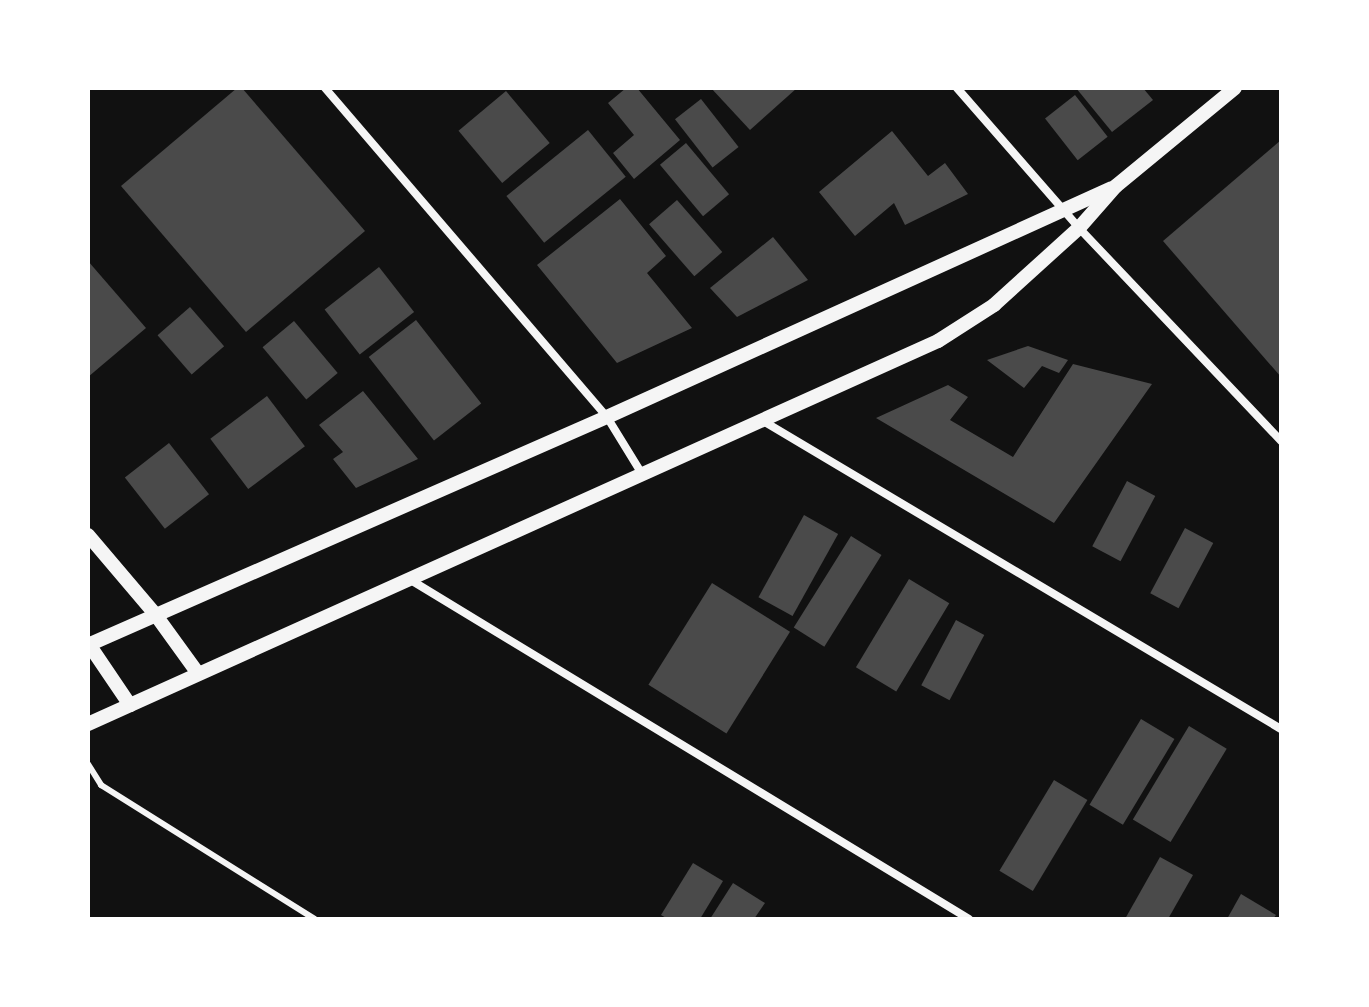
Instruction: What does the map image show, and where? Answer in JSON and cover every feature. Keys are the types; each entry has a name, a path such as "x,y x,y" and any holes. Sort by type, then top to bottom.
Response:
{"street":[{"path":"325,88 607,417 642,474"},
{"path":"957,88 1061,209 1281,441"},
{"path":"88,724 197,672 938,341 994,305 1079,228 1116,186 1235,88"},
{"path":"130,705 89,644 607,417 1116,186"},
{"path":"763,421 1281,729"},
{"path":"88,535 155,614 197,672"},
{"path":"408,579 969,919"}],"lane":[{"path":"88,764 101,785 315,919"}],"building":[{"path":"237,88 242,88 365,231 246,332 121,186"},
{"path":"626,88 637,88 680,140 634,179 613,153 634,135 608,103"},
{"path":"711,88 797,88 750,130"},
{"path":"1076,88 1143,88 1153,100 1112,132"},
{"path":"506,91 550,143 502,183 459,131"},
{"path":"1075,95 1108,137 1078,160 1045,118"},
{"path":"701,99 739,147 713,167 675,119"},
{"path":"588,130 626,177 544,243 506,196"},
{"path":"892,131 928,176 945,163 968,194 905,225 894,203 855,236 819,192"},
{"path":"1281,140 1281,377 1163,241"},
{"path":"686,143 729,194 703,216 660,165"},
{"path":"620,199 666,256 647,273 692,328 617,363 537,265"},
{"path":"677,200 722,252 694,276 649,224"},
{"path":"773,237 808,280 737,317 710,288"},
{"path":"88,261 146,328 88,377"},
{"path":"379,267 414,312 360,354 325,309"},
{"path":"190,307 224,346 192,374 158,335"},
{"path":"416,320 481,404 434,440 369,357"},
{"path":"294,321 338,373 306,399 263,347"},
{"path":"1028,346 1068,360 1059,373 1042,366 1024,388 987,360"},
{"path":"1073,364 1152,384 1054,523 876,418 948,385 968,397 950,420 1013,457"},
{"path":"363,391 418,459 356,488 333,459 343,452 319,425"},
{"path":"267,396 305,446 248,489 210,439"},
{"path":"169,443 209,494 165,529 125,477"},
{"path":"1127,481 1155,496 1121,561 1092,546"},
{"path":"804,515 838,534 793,616 758,597"},
{"path":"1185,528 1213,543 1179,608 1150,593"},
{"path":"851,536 882,555 824,647 794,628"},
{"path":"909,579 949,603 896,691 856,667"},
{"path":"712,583 790,632 726,734 648,685"},
{"path":"956,620 984,635 950,700 921,685"},
{"path":"1141,719 1174,739 1123,825 1089,805"},
{"path":"1189,726 1227,749 1171,842 1133,819"},
{"path":"1054,780 1087,800 1033,891 999,871"},
{"path":"1160,857 1193,875 1168,919 1125,919"},
{"path":"693,863 723,881 700,919 668,919 661,915"},
{"path":"733,883 765,903 754,919 710,919"},
{"path":"1241,894 1276,915 1273,919 1227,919"}]}
